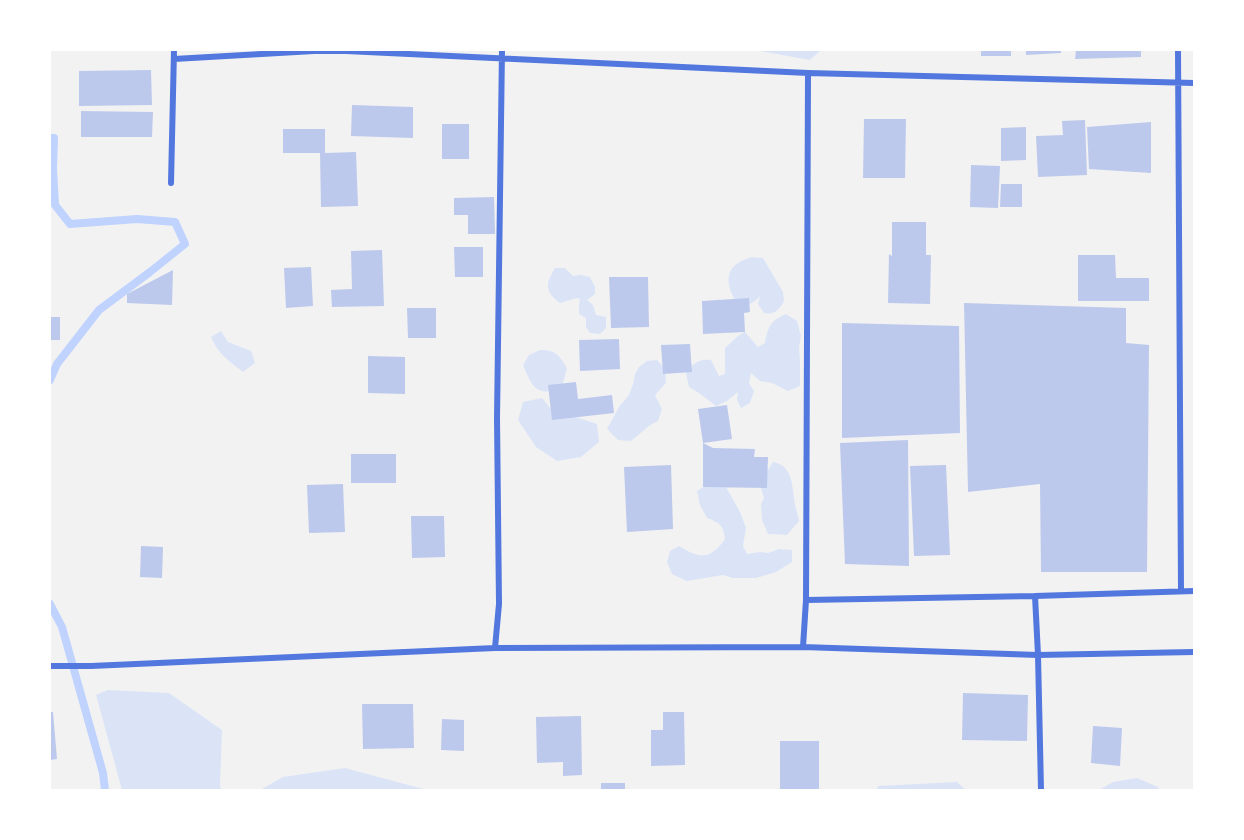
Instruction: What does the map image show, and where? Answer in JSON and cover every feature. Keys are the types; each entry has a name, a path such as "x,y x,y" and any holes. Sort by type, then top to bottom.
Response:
{"street":[{"path":"171,183 174,50"},
{"path":"495,648 499,604 497,418 502,50"},
{"path":"1178,50 1181,591"},
{"path":"174,59 346,51 808,73 1194,83"},
{"path":"803,647 806,600 808,73"},
{"path":"806,600 1194,591"},
{"path":"1035,596 1041,790"},
{"path":"51,666 495,648 803,647 1038,655 1194,652"}],"shaded area":[{"path":"755,50 821,50 810,60"},
{"path":"752,257 763,258 783,292 784,301 774,312 764,313 758,304 760,296 751,303 740,306 730,290 729,278 733,267"},
{"path":"555,268 565,268 573,276 590,277 595,287 595,294 587,300 593,305 596,315 606,317 606,328 600,334 590,333 586,327 586,318 579,314 580,299 560,303 551,295 548,283"},
{"path":"786,314 797,321 801,336 800,386 788,391 772,383 760,381 751,373 749,383 754,391 750,403 741,408 737,400 738,392 716,406 689,387 686,373 694,364 703,360 711,360 719,376 725,374 725,348 745,332 758,347 765,343 773,322"},
{"path":"221,331 228,342 251,351 255,363 243,372 224,357 211,337"},
{"path":"540,350 556,354 567,368 563,383 550,391 539,390 535,387 523,365 529,355"},
{"path":"657,360 665,369 666,383 655,395 662,409 658,421 631,441 618,440 607,429 619,407 629,395 639,367 647,361"},
{"path":"542,398 551,409 597,424 599,442 581,457 557,461 536,447 518,420 523,402"},
{"path":"773,462 784,467 790,475 799,521 787,535 768,534 762,520 761,504 764,498 761,488 762,480"},
{"path":"714,480 726,487 740,512 746,528 743,546 747,554 768,553 779,549 792,550 792,562 776,572 756,578 733,578 723,575 687,581 672,574 667,562 670,551 679,546 699,555 709,554 725,539 720,525 707,518 700,505 697,491"},
{"path":"108,690 169,693 222,730 221,790 122,790 96,695"},
{"path":"345,768 427,790 260,790 283,777"},
{"path":"1137,778 1158,787 1158,790 1099,790 1113,782"},
{"path":"957,782 966,790 877,790 878,786"}],"building":[{"path":"981,50 1011,50 1011,56 981,56"},
{"path":"1026,50 1061,50 1061,53 1026,55"},
{"path":"1076,50 1141,50 1141,57 1075,59"},
{"path":"151,70 152,105 79,106 79,71"},
{"path":"352,105 413,107 413,138 351,136"},
{"path":"81,111 153,112 152,137 81,137"},
{"path":"864,119 906,119 905,178 863,178"},
{"path":"1085,120 1087,175 1038,177 1036,136 1063,135 1062,121"},
{"path":"1151,122 1151,173 1089,169 1087,127"},
{"path":"442,124 469,124 469,159 442,159"},
{"path":"1026,127 1026,160 1001,161 1001,128"},
{"path":"283,129 325,129 325,153 356,152 358,206 321,207 320,153 283,153"},
{"path":"971,165 1000,166 998,208 970,207"},
{"path":"1001,184 1022,184 1022,207 1000,207"},
{"path":"494,197 495,234 468,234 468,215 454,215 454,198"},
{"path":"892,222 926,222 926,255 931,255 930,304 888,303"},
{"path":"454,247 483,247 483,277 455,277"},
{"path":"382,250 384,306 332,307 331,290 352,289 351,251"},
{"path":"1078,255 1115,255 1116,278 1149,278 1149,301 1078,301"},
{"path":"311,267 313,306 286,308 284,268"},
{"path":"173,270 172,305 127,303 127,294"},
{"path":"609,277 648,277 649,327 611,328"},
{"path":"749,298 750,312 744,313 745,332 703,334 702,301"},
{"path":"964,303 1126,308 1126,343 1149,345 1147,572 1041,572 1040,484 968,492"},
{"path":"407,308 436,308 436,338 408,338"},
{"path":"50,317 60,317 60,340 50,340"},
{"path":"842,323 959,326 960,433 842,438"},
{"path":"619,339 620,369 580,371 579,340"},
{"path":"690,344 692,372 663,374 661,345"},
{"path":"368,356 405,357 405,394 368,393"},
{"path":"576,382 578,399 612,395 614,413 552,420 548,385"},
{"path":"727,405 732,439 703,443 698,409"},
{"path":"908,440 909,566 845,564 840,443"},
{"path":"703,443 713,448 755,449 754,457 768,457 767,488 703,487"},
{"path":"351,454 396,454 396,483 351,483"},
{"path":"671,465 673,529 627,532 624,467"},
{"path":"946,465 950,555 914,556 910,466"},
{"path":"343,484 345,532 309,533 307,485"},
{"path":"411,516 444,516 445,557 412,558"},
{"path":"141,546 163,547 162,578 140,577"},
{"path":"963,693 1028,695 1027,741 962,740"},
{"path":"362,704 413,704 414,748 363,749"},
{"path":"50,712 53,712 57,759 50,760"},
{"path":"663,712 684,712 685,765 651,766 651,730 663,730"},
{"path":"581,716 582,775 563,776 563,762 537,763 536,717"},
{"path":"442,719 464,720 464,751 441,750"},
{"path":"1093,726 1122,728 1120,766 1091,763"},
{"path":"780,741 819,741 819,790 780,790"},
{"path":"601,783 625,783 625,790 601,790"}],"waterway":[{"path":"50,138 54,138 55,205 70,224 137,219 175,222 185,244 99,310 57,364 50,380"},
{"path":"50,604 62,627 103,773 105,790"}]}
